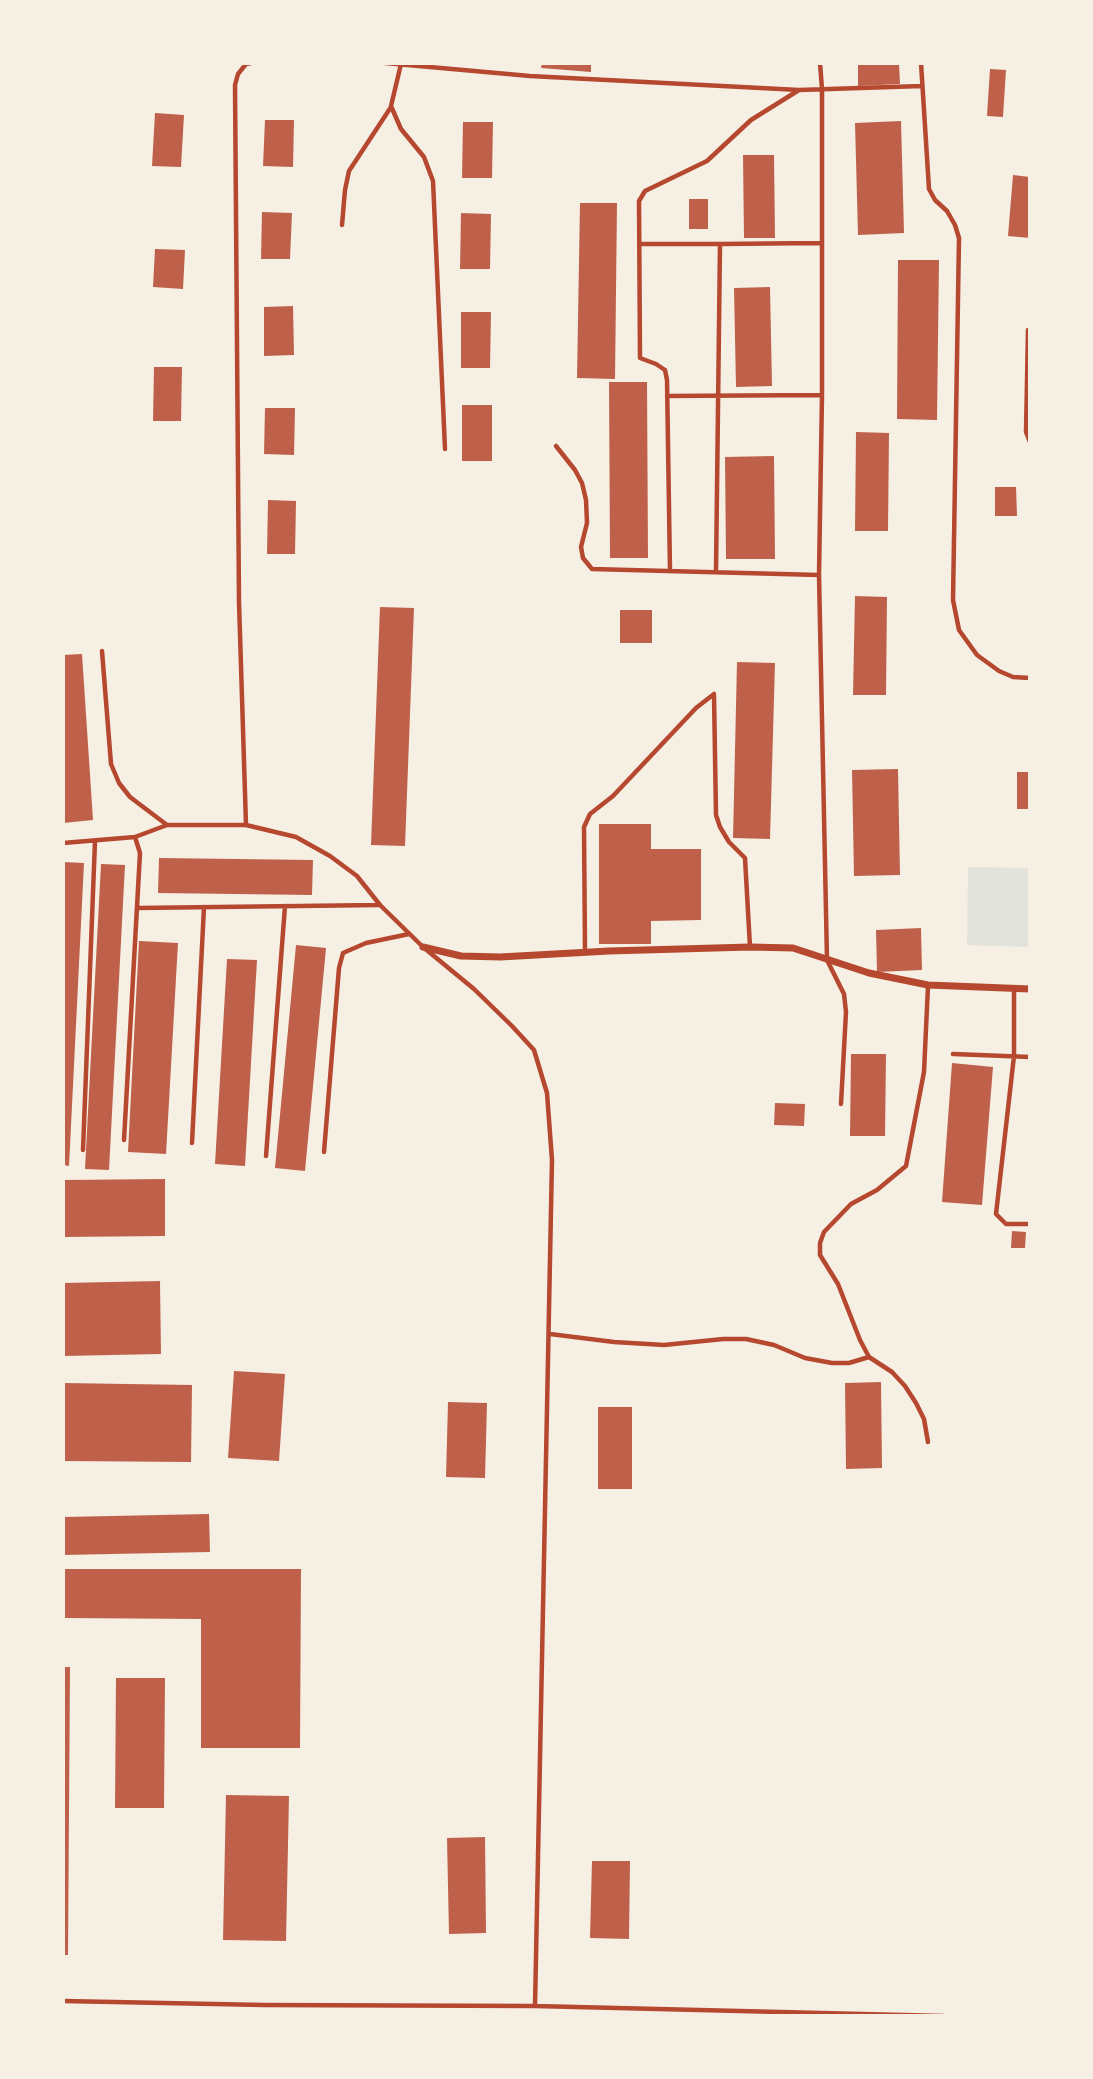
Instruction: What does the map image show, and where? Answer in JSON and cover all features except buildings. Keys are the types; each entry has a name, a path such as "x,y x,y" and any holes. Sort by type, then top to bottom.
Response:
{"street":[{"path":"423,947 461,956 500,957 585,952 793,948 869,973 928,985 1030,989"}],"lane":[{"path":"246,825 239,602 235,85 237,74 246,64 251,63"},
{"path":"384,63 530,76 799,90 922,86"},
{"path":"820,63 822,395 818,575 827,960 844,994 845,1003 841,1104"},
{"path":"921,63 929,189 956,225 959,238 953,600 959,630 977,655 999,671 1013,677 1030,678"},
{"path":"342,225 349,171 391,106 401,64"},
{"path":"670,571 665,370 640,358 639,201 645,191 707,161 751,120 799,90"},
{"path":"391,106 401,129 424,157 433,181 445,449"},
{"path":"639,244 821,243"},
{"path":"716,571 720,244"},
{"path":"1028,330 1026,432 1030,442"},
{"path":"667,396 822,395"},
{"path":"556,446 582,483 587,523 581,547 583,558 592,569 818,575"},
{"path":"102,651 111,764 119,783 130,797 167,825"},
{"path":"585,952 584,827 587,820 696,708 714,694 716,815 729,842 745,858 750,947"},
{"path":"63,843 135,837 167,825 246,825 296,837 330,856 357,876 380,905 423,947 474,989 534,1050 547,1093 552,1160 535,2007"},
{"path":"124,1140 141,853 135,837"},
{"path":"83,1150 94,841"},
{"path":"137,908 380,905"},
{"path":"266,1156 285,906"},
{"path":"192,1143 204,908"},
{"path":"324,1152 339,968 343,953 366,943 410,934"},
{"path":"928,985 923,1072 906,1166 877,1190 850,1204 824,1232 820,1243 820,1255 838,1284 869,1357 891,1372 905,1386 924,1419 928,1442"},
{"path":"1014,989 1014,1056 996,1214 1006,1224 1030,1224"},
{"path":"953,1054 1030,1057"},
{"path":"550,1334 664,1345 746,1339 774,1345 805,1359 832,1363 849,1363 869,1357"},
{"path":"63,2001 944,2016"}],"shaded area":[{"path":"968,867 1030,868 1029,947 967,945"}]}
